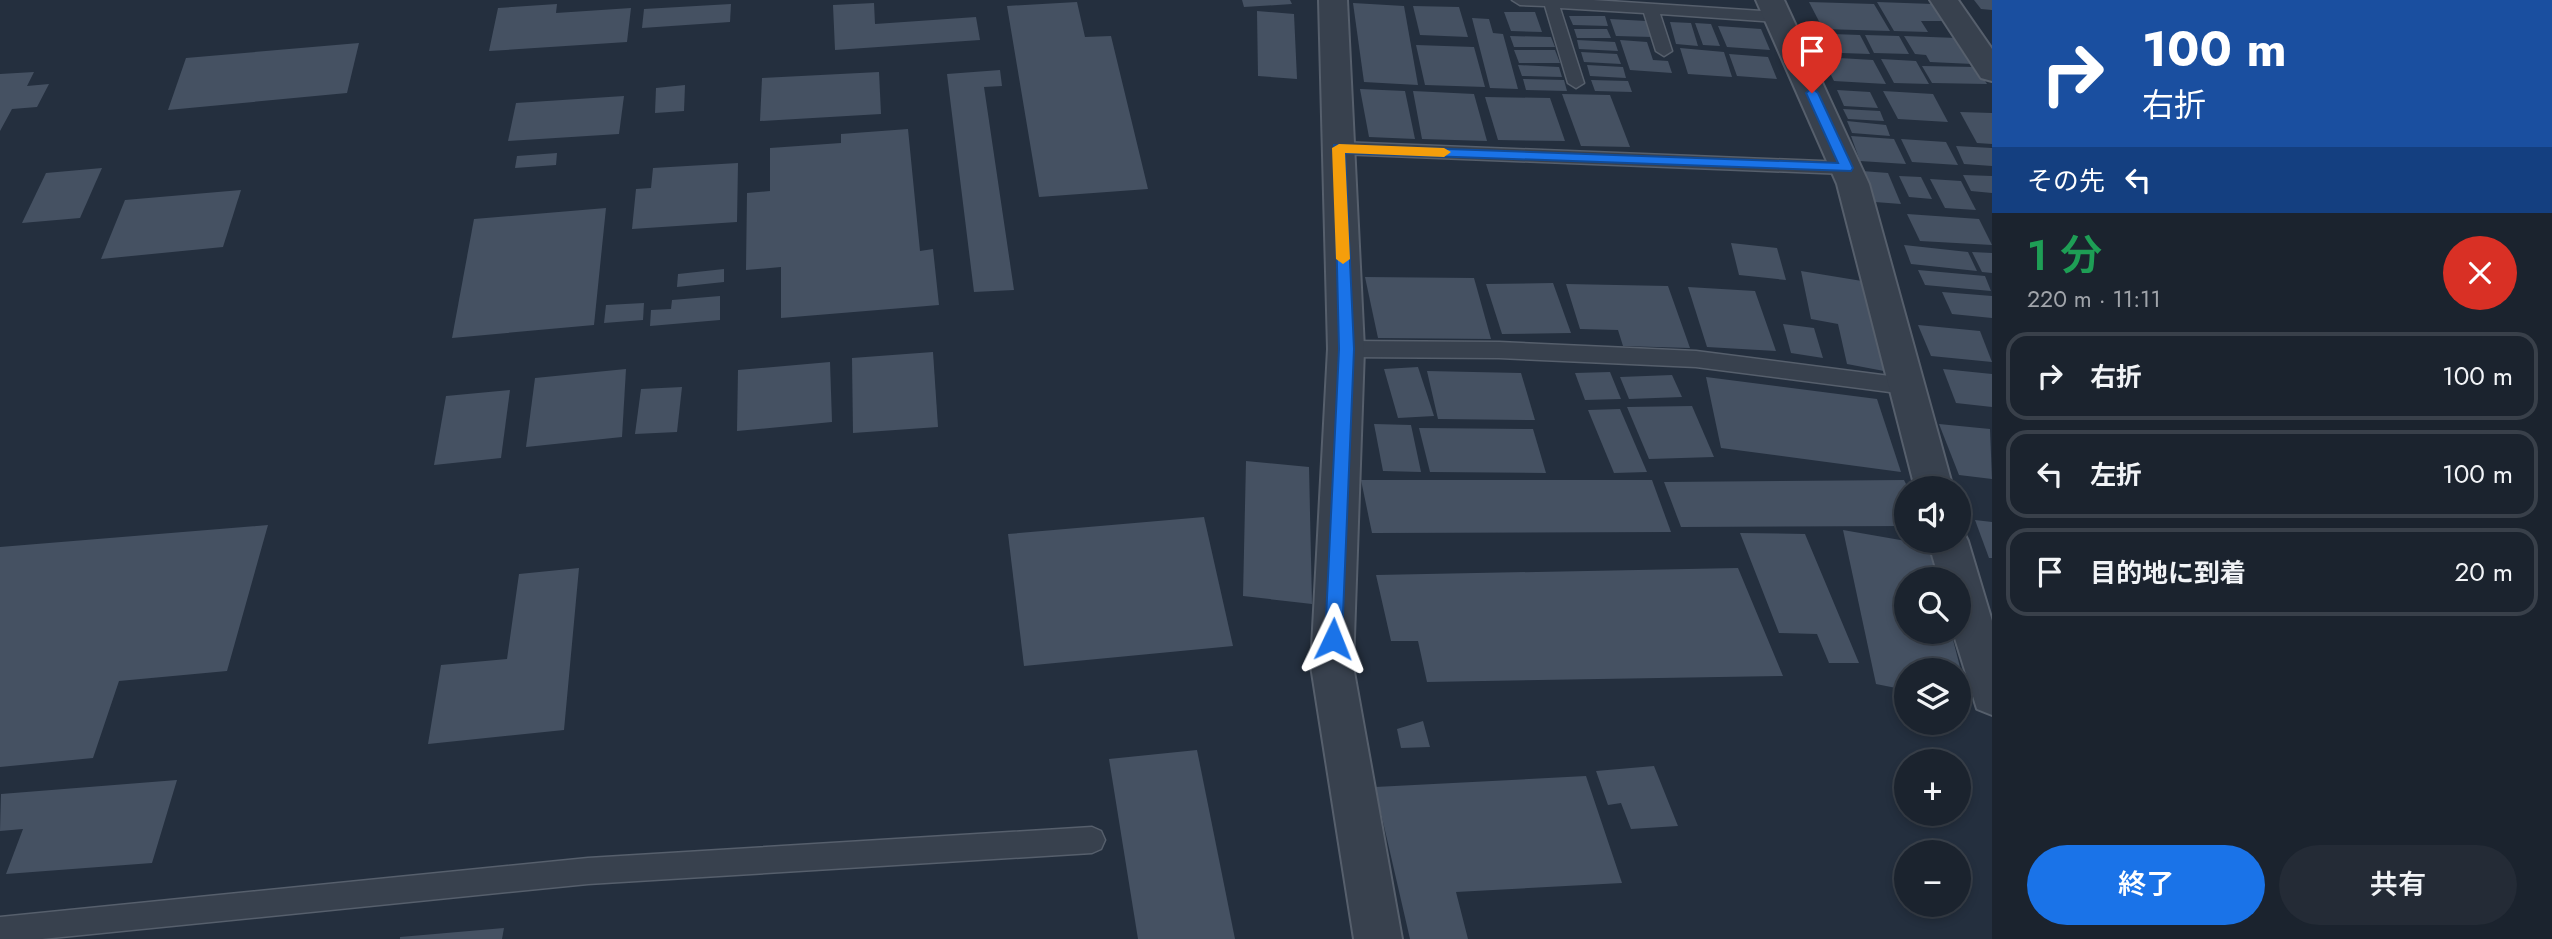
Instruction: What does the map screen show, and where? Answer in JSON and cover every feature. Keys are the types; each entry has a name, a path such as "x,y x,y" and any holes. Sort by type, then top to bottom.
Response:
{"street":[{"path":"1333,0 1346,349 1332,666 1378,939"},
{"path":"1944,0 1992,71"},
{"path":"1773,8 1853,184 1931,476"},
{"path":"1951,553 1992,694"}],"lane":[{"path":"1520,0 1650,9 1773,8"},
{"path":"1551,2 1576,83"},
{"path":"1650,9 1664,51"},
{"path":"1339,148 1846,168"},
{"path":"1346,349 1499,350 1696,359 1905,386"},
{"path":"0,930 588,871 1092,840"}],"building":[{"path":"1242,0 1290,0 1292,4 1244,7"},
{"path":"1974,0 1992,0 1992,10 1981,9"},
{"path":"1077,2 1085,37 1111,36 1148,189 1039,197 1007,6"},
{"path":"1809,2 1874,4 1890,31 1823,29"},
{"path":"1877,2 1933,4 1943,21 1921,21 1928,32 1894,31"},
{"path":"874,3 875,24 976,17 980,40 835,50 833,5"},
{"path":"1353,3 1404,6 1418,85 1364,82"},
{"path":"557,4 556,13 631,8 627,42 489,51 498,8"},
{"path":"731,4 730,22 642,28 644,9"},
{"path":"1413,6 1459,7 1468,37 1420,35"},
{"path":"1257,11 1294,14 1297,79 1258,76"},
{"path":"1504,12 1535,12 1542,32 1511,31"},
{"path":"1569,16 1605,16 1608,26 1573,25"},
{"path":"1472,18 1489,19 1493,33 1503,34 1518,89 1490,88"},
{"path":"1610,19 1646,21 1652,37 1616,36"},
{"path":"1670,22 1691,23 1698,46 1676,44"},
{"path":"1695,23 1711,24 1720,46 1703,45"},
{"path":"1718,26 1761,29 1770,50 1727,47"},
{"path":"1574,29 1607,29 1611,38 1577,38"},
{"path":"1805,33 1860,35 1870,54 1814,52"},
{"path":"1865,35 1899,36 1909,54 1874,53"},
{"path":"1510,36 1551,37 1555,47 1514,47"},
{"path":"1904,36 1957,38 1973,64 1930,62 1926,55 1915,54"},
{"path":"1577,40 1615,42 1618,51 1579,49"},
{"path":"1620,40 1647,42 1653,60 1668,61 1672,73 1630,70"},
{"path":"359,43 347,93 168,110 186,58"},
{"path":"1416,45 1474,47 1485,87 1425,85"},
{"path":"1680,48 1724,52 1732,77 1688,74"},
{"path":"1514,50 1555,50 1560,63 1519,63"},
{"path":"1581,52 1617,54 1621,64 1584,62"},
{"path":"1729,54 1768,57 1777,79 1737,76"},
{"path":"1822,57 1873,60 1886,84 1834,81"},
{"path":"1881,59 1916,61 1929,84 1894,83"},
{"path":"1518,65 1559,67 1562,77 1522,76"},
{"path":"1587,65 1623,67 1626,78 1590,76"},
{"path":"1922,66 1976,67 1987,84 1932,83"},
{"path":"1000,70 1002,86 984,87 1014,290 974,292 947,74"},
{"path":"34,72 27,86 49,84 37,107 12,109 0,131 0,74"},
{"path":"879,72 881,114 760,121 762,78"},
{"path":"1523,79 1564,80 1567,91 1526,90"},
{"path":"1591,80 1628,81 1632,92 1595,91"},
{"path":"685,85 684,111 655,113 656,88"},
{"path":"1360,89 1405,91 1415,139 1369,137"},
{"path":"1837,90 1870,92 1878,108 1844,106"},
{"path":"1413,91 1474,94 1487,141 1422,139"},
{"path":"1883,91 1933,94 1948,122 1898,119"},
{"path":"1562,94 1610,95 1630,147 1581,146"},
{"path":"624,96 619,134 508,141 516,103"},
{"path":"1485,97 1550,98 1565,141 1498,140"},
{"path":"1843,109 1880,111 1884,121 1848,119"},
{"path":"1960,112 1992,113 1992,144 1977,143"},
{"path":"1847,121 1886,125 1890,136 1852,133"},
{"path":"908,129 920,251 933,249 939,305 781,318 781,267 746,270 747,193 770,191 770,148 841,143 841,134"},
{"path":"1851,136 1894,139 1906,164 1860,161"},
{"path":"1901,139 1946,142 1958,165 1912,162"},
{"path":"1956,146 1992,148 1992,166 1964,164"},
{"path":"557,153 556,165 515,168 517,156"},
{"path":"738,163 737,222 632,229 636,189 651,188 653,168"},
{"path":"102,168 80,218 22,223 46,173"},
{"path":"1862,171 1888,173 1901,204 1875,202"},
{"path":"1963,175 1992,176 1992,193 1971,191"},
{"path":"1899,176 1921,177 1932,199 1909,197"},
{"path":"1930,179 1961,181 1976,210 1945,208"},
{"path":"241,190 223,247 101,259 125,200"},
{"path":"606,208 594,325 452,338 474,219"},
{"path":"1907,214 1979,219 1992,245 1920,241"},
{"path":"1731,243 1777,248 1786,280 1739,275"},
{"path":"1904,245 1968,252 1977,271 1911,264"},
{"path":"1972,252 1992,253 1992,273 1982,272"},
{"path":"724,269 724,282 677,287 678,274"},
{"path":"1918,270 1985,276 1991,291 1925,285"},
{"path":"1801,271 1862,281 1884,371 1847,364 1838,324 1811,319"},
{"path":"1365,277 1474,278 1491,339 1378,338"},
{"path":"1553,283 1571,333 1502,334 1486,284"},
{"path":"1566,284 1668,286 1690,348 1623,346 1618,330 1580,329"},
{"path":"1688,287 1755,291 1776,351 1707,347"},
{"path":"1942,292 1992,296 1992,318 1952,314"},
{"path":"720,296 720,320 650,326 651,310 671,309 672,300"},
{"path":"644,303 643,320 604,323 606,305"},
{"path":"1783,324 1814,328 1823,358 1791,353"},
{"path":"1918,325 1980,331 1992,362 1931,356"},
{"path":"933,352 938,427 853,433 852,358"},
{"path":"830,362 832,422 737,431 738,370"},
{"path":"1418,367 1434,416 1398,418 1384,369"},
{"path":"626,369 622,437 526,447 535,378"},
{"path":"1943,369 1992,374 1992,407 1956,403"},
{"path":"1427,371 1521,373 1535,420 1438,419"},
{"path":"1610,372 1621,399 1585,400 1575,373"},
{"path":"1672,375 1682,397 1629,399 1620,377"},
{"path":"1706,377 1877,399 1901,472 1721,448"},
{"path":"682,387 677,432 635,434 641,389"},
{"path":"510,390 501,458 434,465 446,396"},
{"path":"1692,406 1714,457 1649,459 1627,407"},
{"path":"1620,409 1647,472 1614,473 1588,410"},
{"path":"1374,424 1411,425 1421,472 1383,471"},
{"path":"1939,424 1990,429 1992,479 1959,475"},
{"path":"1419,428 1533,429 1546,473 1430,472"},
{"path":"1246,461 1309,467 1312,604 1243,596"},
{"path":"1361,480 1652,480 1671,532 1372,533"},
{"path":"1894,480 1894,526 1681,527 1664,482"},
{"path":"1204,517 1233,646 1024,666 1008,534"},
{"path":"1975,520 1992,522 1992,558 1989,558"},
{"path":"268,525 227,671 119,681 93,758 0,767 0,547"},
{"path":"1843,530 1894,539 1894,553 1931,553 1935,567 1894,567 1894,644 1954,644 1958,658 1894,658 1894,688 1876,684"},
{"path":"1740,533 1805,534 1859,663 1829,663 1817,634 1779,633"},
{"path":"579,568 564,730 428,744 441,665 507,659 519,574"},
{"path":"1738,568 1783,676 1427,682 1418,641 1391,641 1376,575"},
{"path":"1423,721 1430,747 1401,748 1397,729"},
{"path":"1197,750 1235,939 1138,939 1109,759"},
{"path":"1654,766 1678,826 1631,829 1621,803 1608,805 1596,771"},
{"path":"1586,776 1622,883 1456,892 1468,939 1410,939 1375,787"},
{"path":"177,780 152,863 6,874 23,829 0,831 1,794"},
{"path":"504,928 502,939 400,939 400,937"}],"slow traffic":[{"path":"1343,259 1339,148 1444,152"}],"route":[{"path":"1333,639 1346,349 1339,148 1846,168 1812,93"}]}
